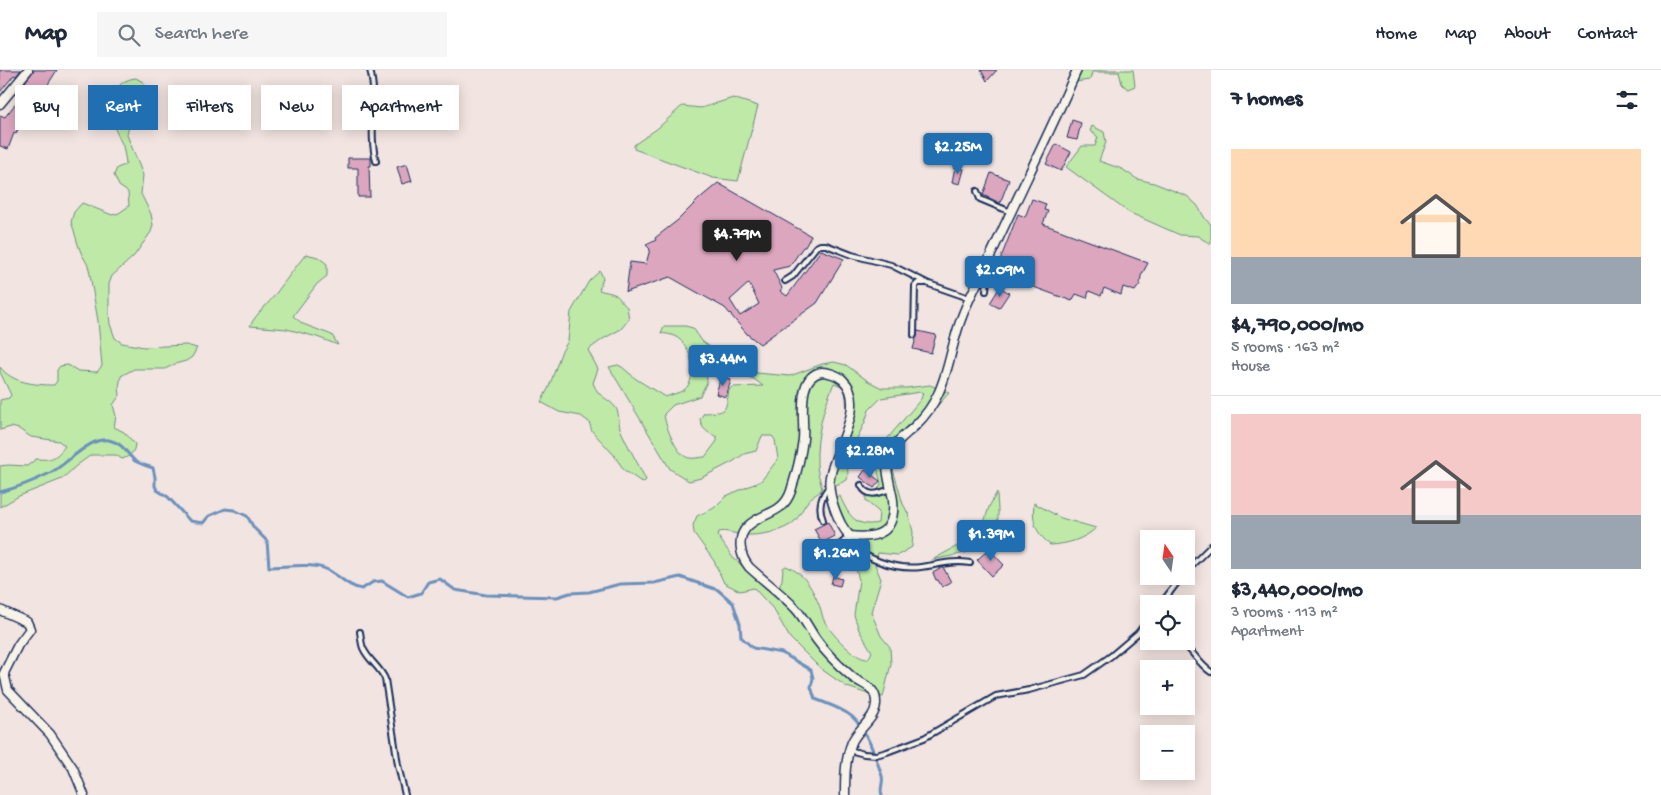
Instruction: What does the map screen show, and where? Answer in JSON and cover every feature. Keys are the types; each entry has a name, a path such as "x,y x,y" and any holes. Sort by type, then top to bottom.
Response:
{"street":[{"path":"0,104 28,70"},
{"path":"845,795 846,766 849,750 852,741 871,718 876,701 872,691 866,684 855,680 828,655 796,609 743,560 741,551 742,536 747,526 780,507 786,501 803,440 805,387 812,376 823,372 835,375 843,380 852,400 850,420 832,467 829,486 832,502 843,529 850,536 875,537 889,525 893,501 890,489 888,455 894,444 918,424 938,394 957,330 970,299 1077,70"},
{"path":"0,610 28,622 30,630 18,645 4,673 8,690 50,734 73,768 84,795"}],"lane":[{"path":"370,70 373,80 376,160"},
{"path":"20,80 23,85"},
{"path":"977,191 980,199 1011,212"},
{"path":"785,281 793,276 816,247 826,245 852,255 891,264 929,284 970,299"},
{"path":"986,291 988,262"},
{"path":"914,335 915,286 918,283 929,284"},
{"path":"860,484 864,491 869,493 877,494 890,489"},
{"path":"823,520 820,514 821,499 829,486"},
{"path":"843,529 854,547 882,563 913,567 953,561 970,564"},
{"path":"826,550 841,544 847,538"},
{"path":"1195,562 1211,546"},
{"path":"849,750 870,754 887,752 924,738 996,696 1029,690 1084,675 1111,656 1140,630"},
{"path":"360,632 362,647 381,670 385,678 398,765 405,795"},
{"path":"1190,650 1200,665 1211,672"}],"green space":[{"path":"1080,70 1133,70 1135,86 1128,89 1122,84 1119,72 1092,72 1090,80 1075,82"},
{"path":"136,78 144,85 120,85"},
{"path":"733,98 758,106 738,181 713,178 634,149 634,145 658,128 682,106 701,108"},
{"path":"1092,126 1104,132 1106,142 1099,161 1122,169 1137,179 1154,183 1187,196 1197,205 1206,220 1211,224 1211,244 1199,236 1180,235 1128,212 1066,167 1082,146 1095,146 1098,137 1090,131"},
{"path":"115,130 128,130 127,135 143,175 141,194 151,214 153,225 151,232 134,256 112,276 109,284 110,324 115,338 122,343 144,347 186,345 197,348 192,357 186,361 165,369 134,369 121,376 120,395 113,405 116,416 114,427 124,432 135,444 130,455 122,459 116,455 91,455 62,479 19,496 0,507 0,466 27,466 36,459 53,458 65,446 59,441 31,437 19,429 11,427 0,430 0,400 9,398 11,395 0,372 0,367 17,380 32,384 54,385 57,381 57,370 60,366 68,365 78,371 97,372 102,366 98,321 89,269 71,222 74,212 82,203 112,215 119,213 129,206 128,192 119,186 114,175 117,168 125,165 126,162 123,146"},
{"path":"306,254 318,257 327,264 327,276 317,284 293,316 303,324 332,335 338,345 287,329 250,326"},
{"path":"600,271 603,278 599,290 617,296 627,307 629,319 621,329 588,350 598,369 593,383 598,392 616,408 621,431 646,480 644,482 624,470 614,455 592,431 589,422 581,416 559,412 541,402 549,387 561,353 568,341 571,312 589,281"},
{"path":"664,326 693,328 702,341 714,350 756,373 790,376 822,364 834,362 846,365 868,381 882,388 930,385 949,393 900,447 892,466 913,532 912,547 898,555 878,553 875,565 881,579 871,612 881,636 890,647 891,664 883,697 847,687 821,669 790,638 774,610 754,588 740,591 724,583 714,561 694,533 693,525 697,516 714,508 726,496 761,481 778,459 775,440 772,436 762,436 756,451 744,454 701,478 689,481 670,469 609,367 618,365 622,367 636,379 665,397 684,390 689,385 691,378 692,362 690,355 682,341 671,335 661,333","holes":["716,365 754,379 763,386 732,387 729,390 724,409 717,412 704,413 700,419 702,426 717,437 717,441 705,457 689,458 680,452 676,446 669,433 664,414 673,405 700,396 707,382 706,366","834,383 844,387 846,405 844,430 827,469 827,480 836,485 847,480 847,459 869,410 881,398 923,393 921,399 887,439 877,467 881,484 877,491 870,491 866,496 866,501 879,512 878,523 864,524 858,522 846,509 840,496 829,499 830,511 839,528 854,547 854,562 859,580 854,615 859,630 872,652 868,659 850,651 832,633 824,620 811,588 798,573 786,566 783,568 782,580 779,586 763,583 733,558 718,536 719,532 756,535 784,528 795,521 810,499 821,490 817,467 819,433"]},
{"path":"997,492 997,523 992,536 978,548 932,560 961,544 975,539 981,532 989,507"},
{"path":"1034,503 1061,518 1096,528 1086,536 1074,541 1050,545 1038,531 1034,521"}],"building":[{"path":"0,70 21,70 16,76 14,75 0,92"},
{"path":"34,70 57,70 48,85 29,85 25,82"},
{"path":"981,70 997,70 987,81"},
{"path":"15,104 15,130 18,130 16,134 14,133 8,149 0,146 0,115 5,117"},
{"path":"1072,120 1081,123 1077,140 1067,138"},
{"path":"1056,144 1071,152 1061,171 1046,164"},
{"path":"348,158 371,158 371,166 369,166 370,197 358,197 358,168 348,168"},
{"path":"407,164 412,181 402,184 397,167"},
{"path":"955,167 964,169 960,184 952,182"},
{"path":"991,173 1009,180 1000,203 983,195"},
{"path":"718,183 811,236 790,266 773,270 782,288 780,291 787,296 821,250 844,259 817,303 760,344 747,334 725,308 670,277 626,292 630,262 646,264 650,249 646,245 656,240 655,238 678,220","holes":["749,283 759,304 740,316 730,300"]},
{"path":"1032,199 1046,204 1044,210 1048,211 1043,224 1148,263 1141,276 1140,284 1135,291 1123,287 1121,295 1104,288 1101,296 1089,291 1087,298 1076,294 1072,301 995,273 1018,214 1025,217"},
{"path":"1000,287 1009,293 999,308 990,303"},
{"path":"918,331 936,335 931,353 913,349"},
{"path":"721,376 731,380 726,397 716,394"},
{"path":"865,470 880,481 874,488 860,477"},
{"path":"828,522 835,536 822,543 814,529"},
{"path":"845,547 849,557 834,562 835,565 827,567 822,555"},
{"path":"989,549 1004,565 992,576 977,560"},
{"path":"943,567 951,582 942,587 933,573"},
{"path":"833,576 842,579 840,586 831,584"}],"waterway":[{"path":"0,492 50,473 96,442 112,441 122,447 135,461 153,468 157,490 168,497 190,521 203,523 209,516 225,509 234,510 247,516 254,528 267,541 269,567 314,566 332,572 357,588 362,589 373,582 382,581 408,597 421,593 428,582 440,579 455,590 486,595 557,597 570,593 589,592 620,584 654,583 680,577 718,590 733,603 740,624 741,637 753,648 782,653 811,670 813,678 811,687 815,699 847,713 859,725 869,741 877,760 882,776 882,795"}]}
